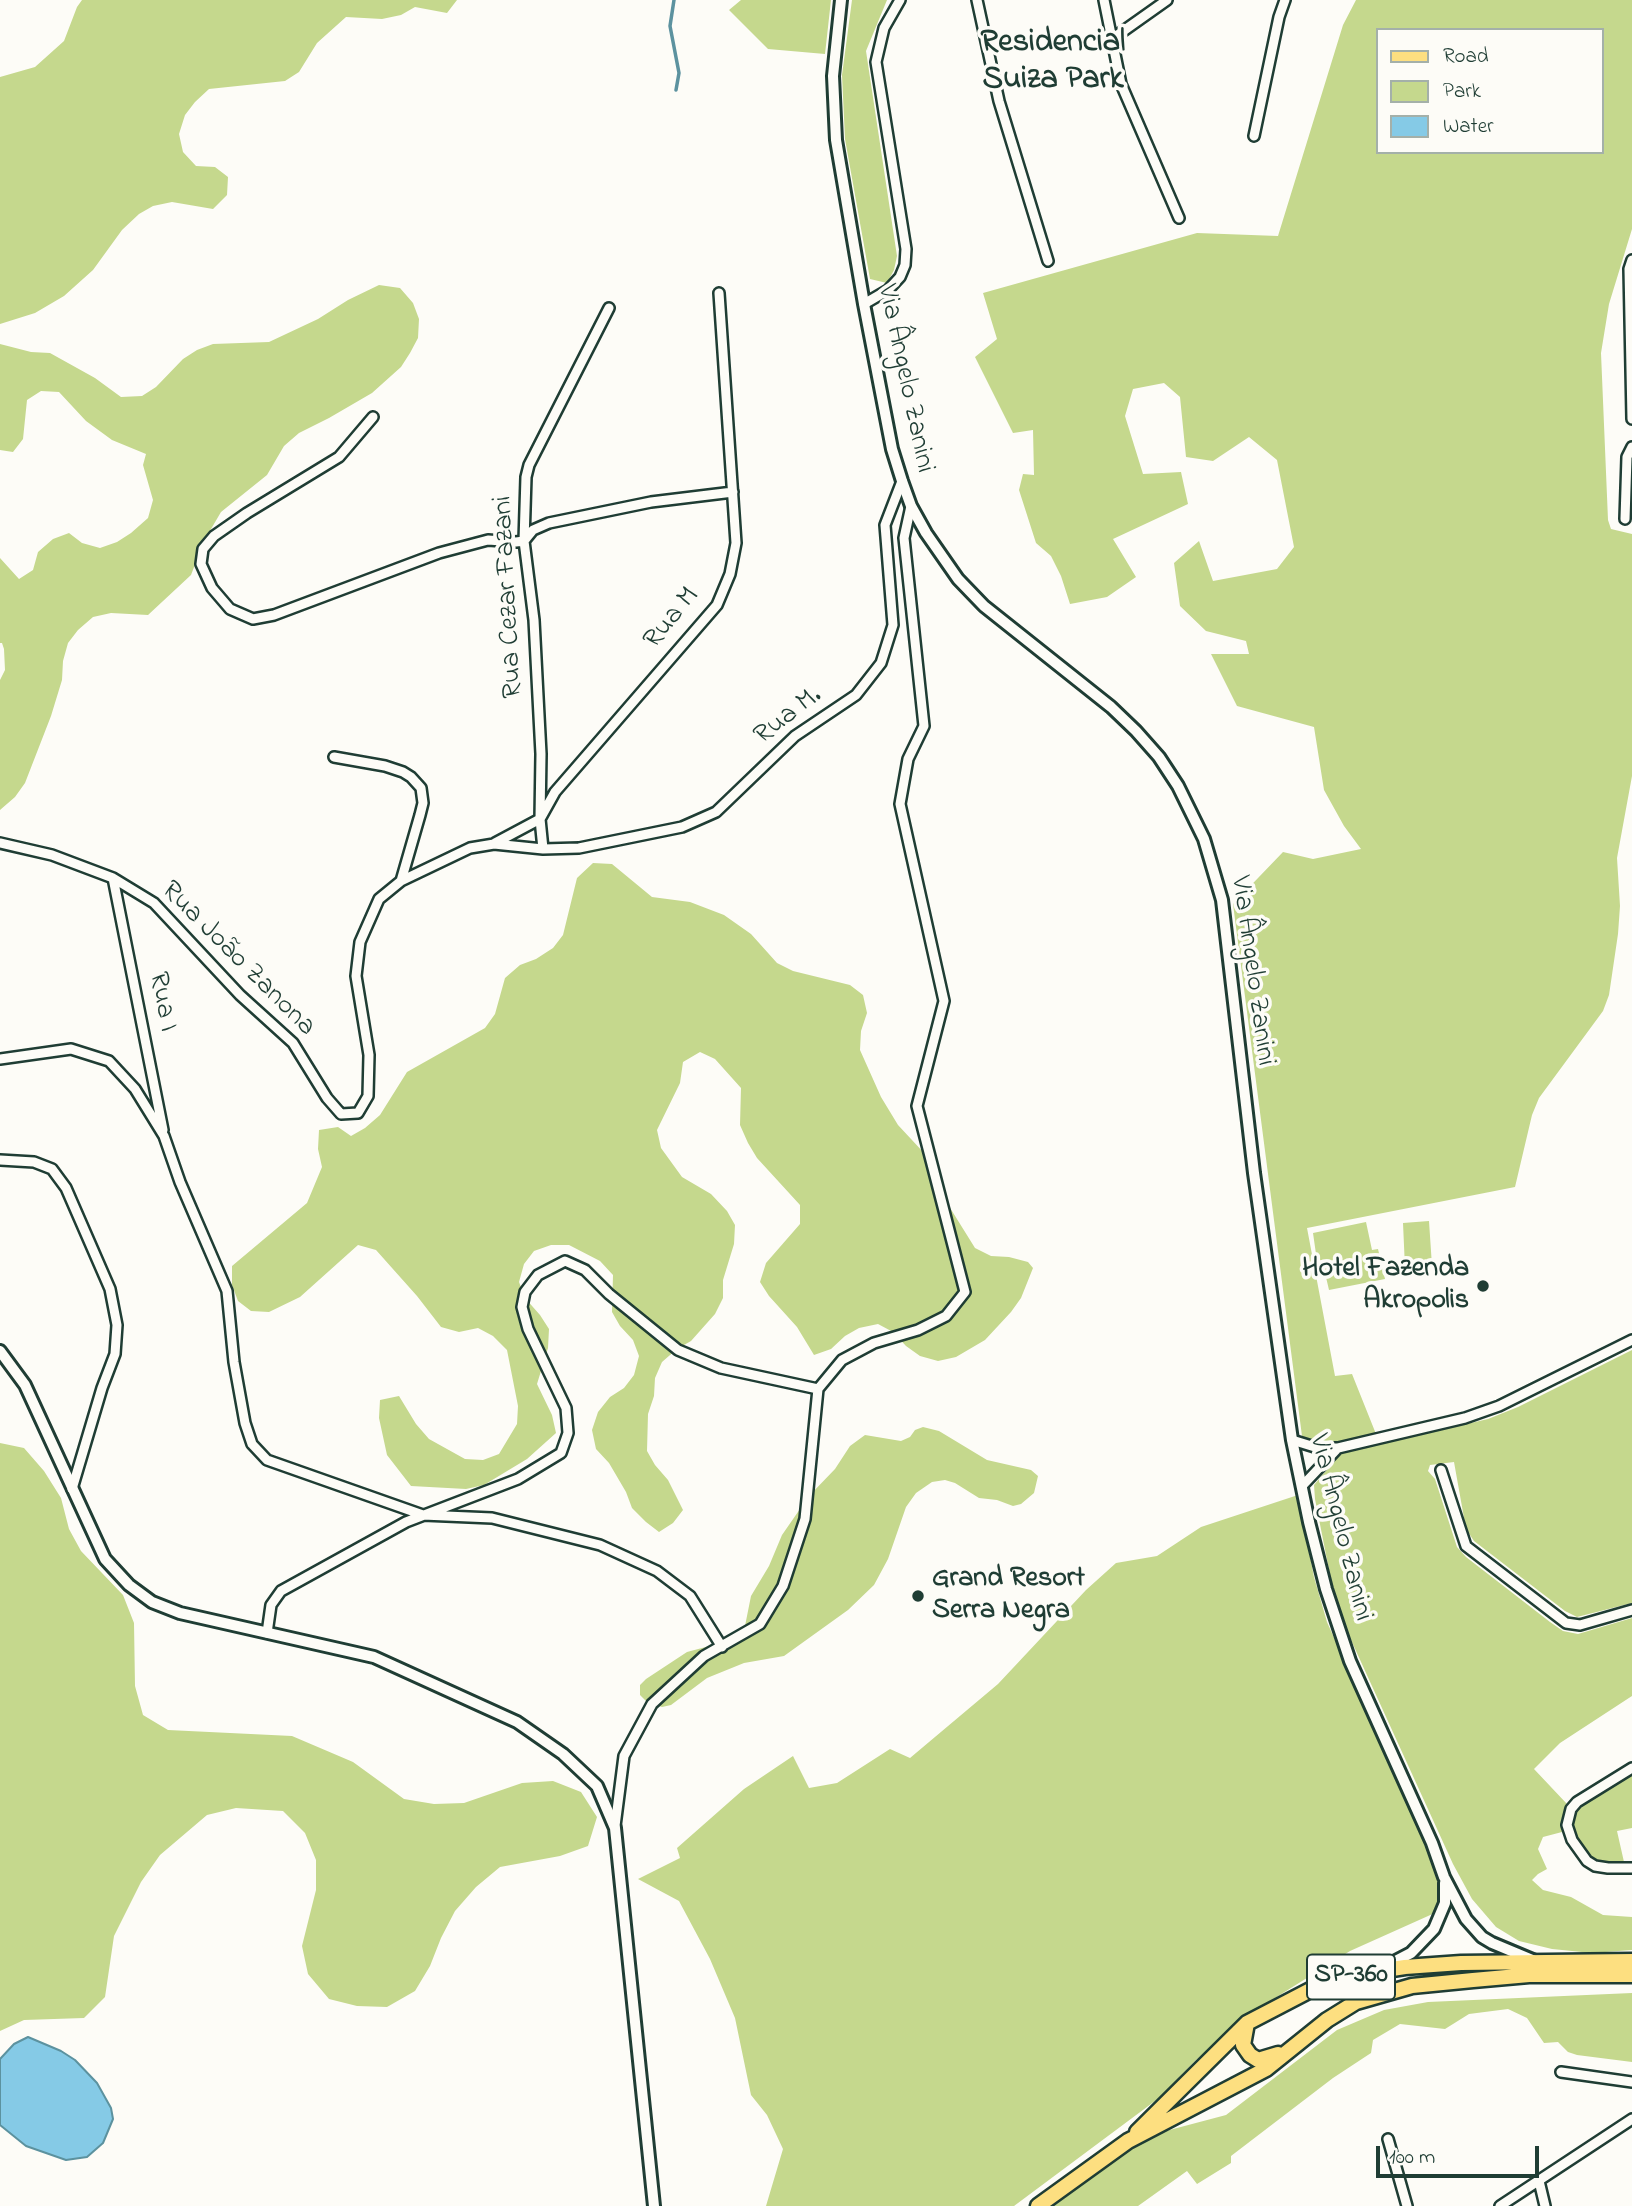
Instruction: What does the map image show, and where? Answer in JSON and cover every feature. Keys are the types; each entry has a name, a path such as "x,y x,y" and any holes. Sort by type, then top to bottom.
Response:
{"main road":[{"name":"SP-360","path":"1128,2141 1247,2023 1320,1986 1366,1973 1405,1966 1632,1961"},
{"name":"SP-360","path":"1038,2206 1128,2141 1266,2069 1288,2049 1356,2002 1412,1986 1529,1975 1632,1975"},
{"name":"SP-360","path":"1247,2023 1243,2045 1250,2055 1258,2060 1265,2059 1288,2049"}],"street":[{"name":"Via Ângelo Zanini","path":"841,0 835,44 832,103 841,178 892,449 902,481 911,506 944,561 984,606 1111,707 1159,757 1178,786 1204,839 1222,900 1254,1173 1292,1440 1309,1522 1336,1624 1432,1843 1444,1877 1466,1919 1482,1937 1541,1963"},
{"path":"864,304 888,290 900,277 906,257 876,62 884,28 900,0"},
{"path":"976,0 999,101 1048,261"},
{"path":"1104,0 1121,84 1179,218"},
{"path":"1112,39 1167,0"},
{"path":"1254,136 1285,0"},
{"path":"1632,260 1629,269 1632,419"},
{"name":"Rua M","path":"540,819 555,792 717,605 730,574 736,543 719,293"},
{"name":"Rua Cezar Fazani","path":"540,819 541,754 534,620 524,541 526,477 529,465 609,308"},
{"path":"373,417 339,457 247,513 214,536 203,550 201,565 212,588 230,609 253,620 274,615 439,553 488,540 524,541 533,530 549,523 651,502 733,492"},
{"path":"1625,519 1627,457 1632,447"},
{"name":"Rua M.","path":"543,849 579,848 682,827 716,812 795,736 856,695 881,663 893,625 885,525 902,481"},
{"path":"654,2206 615,1828 624,1756 652,1704 704,1656 760,1624 783,1586 805,1519 818,1389 842,1360 874,1342 918,1330 946,1316 965,1292 917,1106 944,1001 900,804 908,759 924,726 904,538 911,506"},
{"path":"334,757 403,772 421,788 423,803 401,881"},
{"path":"494,844 540,819 543,849"},
{"name":"Rua João Zanona","path":"0,843 52,855 113,878 154,903 240,995 293,1043 327,1098 341,1114 358,1113 368,1096 369,1055 356,976 360,942 379,899 401,881 470,848 494,844 543,849"},
{"name":"Rua I","path":"113,878 164,1136"},
{"path":"0,1059 71,1049 109,1062 135,1088 164,1136 180,1182 227,1291 236,1374 245,1423 251,1444 267,1460 423,1515 492,1518 600,1545 657,1571 690,1596 722,1647"},
{"path":"0,1160 34,1162 52,1169 66,1188 110,1289 117,1325 115,1354 72,1489"},
{"path":"267,1633 271,1605 281,1591 423,1515 518,1479 561,1453 568,1433 566,1408 528,1329 522,1307 525,1292 538,1275 565,1261 585,1270 609,1294 678,1350 721,1368 818,1389"},
{"path":"1292,1440 1318,1448 1338,1448 1465,1418 1499,1406 1632,1340"},
{"path":"0,1351 25,1385 105,1559 129,1585 152,1602 180,1613 374,1657 517,1722 563,1754 597,1786 615,1828"},
{"path":"1303,1485 1338,1448"},
{"path":"1441,1470 1466,1546 1566,1623 1580,1625 1632,1610"},
{"path":"1632,1768 1577,1802 1571,1809 1567,1825 1572,1840 1587,1861 1595,1866 1632,1868"},
{"name":"Via Ângelo Zanini","path":"1366,1973 1396,1962 1424,1941 1434,1929 1445,1903 1444,1877"},
{"path":"1561,2072 1632,2082"},
{"path":"1500,2206 1632,2119"},
{"path":"1388,2139 1406,2206"},
{"path":"1539,2180 1545,2206"}],"green space":[{"path":"82,0 457,0 447,13 415,7 401,15 382,19 346,17 317,43 299,72 285,81 209,89 185,115 179,134 183,152 196,166 215,167 228,177 227,195 213,209 172,202 153,206 139,214 122,230 93,270 64,296 35,313 0,324 0,77 35,67 64,41"},
{"path":"741,0 831,0 825,54 768,49 729,10"},
{"path":"852,0 887,0 866,51 897,256 887,283 870,279 845,139 842,75"},
{"path":"1356,0 1632,0 1632,229 1609,304 1601,353 1608,520 1611,529 1632,534 1632,776 1617,858 1620,906 1609,995 1603,1011 1539,1098 1532,1115 1515,1187 1307,1228 1335,1376 1352,1374 1376,1434 1335,1443 1317,1443 1302,1436 1233,904 1283,852 1313,859 1361,849 1344,826 1324,790 1314,727 1237,706 1211,654 1249,654 1246,641 1206,631 1180,606 1174,563 1199,541 1213,581 1277,569 1294,547 1277,460 1249,437 1213,461 1186,457 1180,397 1164,383 1133,389 1125,416 1143,474 1181,472 1188,504 1113,539 1136,577 1107,597 1070,604 1051,556 1036,543 1019,490 1023,474 1034,475 1033,430 1013,433 975,357 997,339 983,293 1197,233 1278,236 1343,25"},
{"path":"379,285 400,288 413,303 419,319 418,338 401,367 372,393 299,433 284,446 267,475 221,512 204,541 191,575 148,615 111,613 93,617 78,630 68,643 62,680 51,716 25,783 15,797 0,810 0,680 5,670 4,649 0,643 0,558 19,579 33,570 38,552 53,539 69,533 82,543 100,548 117,542 148,518 153,500 143,465 146,454 112,440 86,421 59,392 41,391 27,400 23,439 13,452 0,450 0,344 31,352 50,353 95,378 121,397 142,396 197,350 213,344 269,342 318,319"},
{"path":"593,863 612,864 652,897 690,902 724,915 751,934 777,963 793,971 850,985 863,995 867,1013 861,1031 860,1050 881,1097 898,1125 938,1168 947,1203 975,1248 991,1256 1028,1262 1033,1268 1021,1298 1011,1312 985,1340 956,1357 938,1361 920,1356 893,1332 878,1324 859,1328 831,1349 814,1355 797,1327 760,1282 766,1263 800,1224 800,1205 757,1158 748,1143 740,1125 741,1088 715,1059 700,1052 683,1062 680,1083 657,1130 661,1148 682,1177 711,1194 727,1211 735,1225 734,1244 723,1280 723,1298 715,1314 691,1341 662,1362 655,1378 654,1396 648,1414 647,1451 668,1480 683,1510 673,1523 659,1532 632,1508 609,1463 596,1449 592,1430 598,1412 634,1375 639,1356 633,1340 612,1312 613,1275 600,1261 569,1245 551,1245 534,1251 524,1264 519,1282 525,1298 549,1329 548,1348 537,1384 552,1415 556,1433 527,1459 484,1485 466,1489 411,1486 387,1455 379,1418 380,1400 399,1396 429,1439 465,1459 483,1460 499,1454 517,1424 518,1406 507,1350 493,1336 478,1328 459,1332 441,1327 376,1250 358,1245 300,1297 269,1312 251,1311 238,1301 232,1285 232,1266 307,1203 322,1167 318,1149 319,1130 338,1127 351,1136 365,1128 380,1115 407,1072 485,1028 495,1014 505,978 520,965 553,948 563,935 577,878"},
{"path":"1429,1221 1432,1266 1405,1268 1403,1223"},
{"path":"1366,1222 1372,1250 1378,1249 1385,1279 1329,1290 1322,1260 1317,1261 1313,1233"},
{"path":"1632,1350 1632,1603 1577,1617 1565,1611 1474,1541 1466,1529 1454,1462 1430,1465 1428,1471 1435,1479 1457,1547 1466,1557 1550,1622 1563,1631 1578,1634 1632,1618 1632,1696 1560,1743 1534,1769 1567,1804 1561,1821 1562,1832 1543,1837 1538,1849 1547,1869 1532,1880 1543,1890 1571,1897 1603,1915 1632,1917 1632,1950 1592,1953 1552,1949 1519,1941 1496,1927 1472,1899 1453,1864 1346,1629 1332,1585 1314,1485 1341,1453 1488,1419 1518,1407"},
{"path":"923,1427 939,1431 987,1460 1031,1470 1038,1476 1034,1493 1021,1504 1013,1506 997,1500 979,1498 945,1480 932,1482 916,1493 906,1507 888,1559 874,1585 848,1610 784,1656 744,1663 707,1678 671,1705 662,1707 647,1702 640,1695 640,1685 646,1679 687,1652 740,1634 745,1626 751,1596 769,1566 782,1535 809,1496 835,1469 850,1446 865,1435 901,1441"},
{"path":"0,1443 24,1448 44,1471 61,1498 69,1529 81,1551 123,1595 134,1623 135,1686 143,1715 168,1730 292,1736 353,1762 404,1799 434,1804 464,1803 522,1783 553,1781 581,1792 597,1817 588,1846 560,1856 500,1867 476,1887 455,1911 430,1966 415,1991 387,2007 357,2006 329,1999 308,1974 302,1946 316,1890 316,1860 305,1833 283,1811 236,1808 207,1815 160,1855 141,1882 114,1936 105,1997 84,2018 24,2020 0,2031"},
{"path":"1298,1495 1314,1577 1327,1622 1428,1848 1441,1897 1437,1912 1350,1951 1259,2008 1196,2060 1159,2098 1014,2206 766,2206 783,2149 767,2115 751,2095 735,2018 710,1959 679,1901 638,1879 680,1858 677,1848 744,1789 793,1756 809,1788 837,1783 890,1749 910,1758 998,1684 1086,1590 1116,1563 1157,1556 1201,1527"},
{"path":"1632,1775 1632,1828 1617,1831 1624,1862 1610,1865 1595,1861 1582,1849 1574,1836 1570,1823 1572,1813 1579,1805"},
{"path":"1632,1993 1632,2062 1577,2055 1568,2052 1558,2042 1544,2043 1527,2018 1508,2009 1469,2014 1445,2029 1400,2024 1373,2040 1371,2053 1333,2078 1231,2156 1231,2163 1197,2184 1187,2171 1138,2206 1053,2206 1128,2141 1226,2115 1337,2030 1384,2010 1428,2002"}],"water":[{"path":"28,2037 75,2060 97,2083 111,2108 113,2119 103,2143 87,2157 66,2160 26,2146 0,2125 0,2059 14,2044"}],"waterway":[{"path":"674,0 670,26 679,73 676,90"}],"place":[{"name":"Hotel Fazenda Akropolis","path":"1483,1286"},
{"name":"Grand Resort Serra Negra","path":"918,1596"}],"district":[{"name":"Residencial Suiza Park","path":"1053,64"}]}
